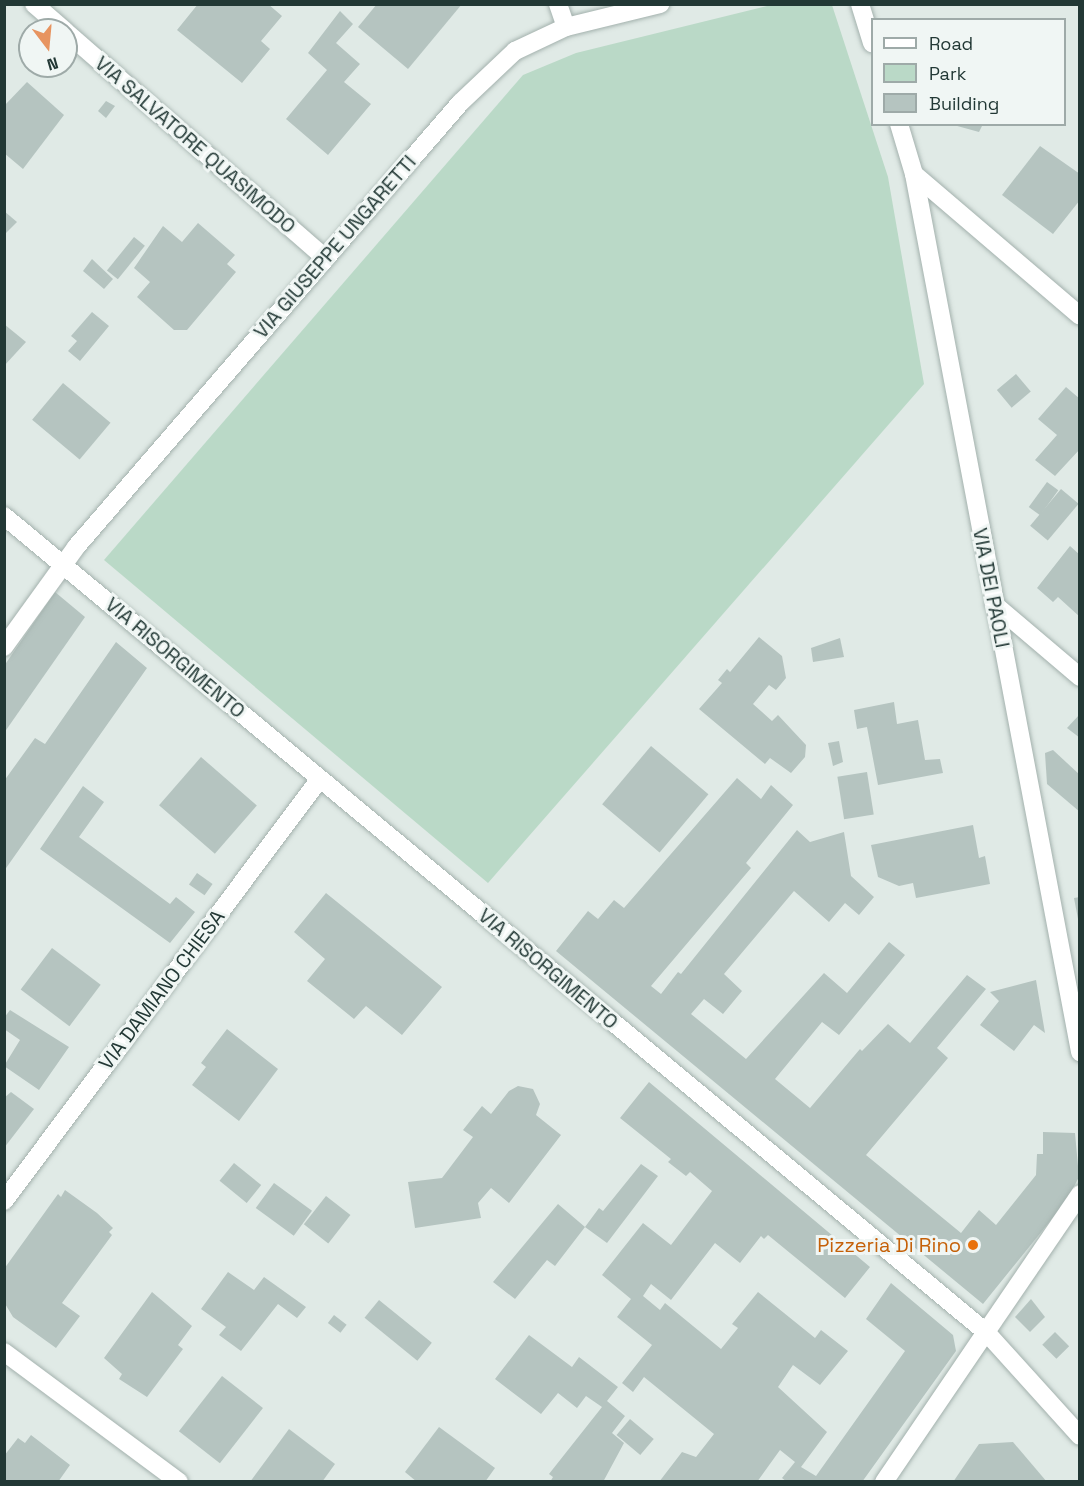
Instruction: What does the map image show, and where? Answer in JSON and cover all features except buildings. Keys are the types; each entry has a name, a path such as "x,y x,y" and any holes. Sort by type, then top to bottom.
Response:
{"street":[{"name":"VIA SALVATORE QUASIMODO","path":"34,4 50,18"},
{"path":"558,4 566,27"},
{"name":"VIA GIUSEPPE UNGARETTI","path":"4,647 63,564 460,103 515,51 566,27 660,4"},
{"path":"860,4 871,37"},
{"name":"VIA SALVATORE QUASIMODO","path":"78,42 325,258"},
{"name":"VIA DEI PAOLI","path":"900,126 914,174 1080,1052"},
{"path":"914,174 1080,315"},
{"name":"VIA RISORGIMENTO","path":"4,516 986,1332 1080,1436"},
{"path":"994,604 1080,677"},
{"name":"VIA DAMIANO CHIESA","path":"4,1201 319,780"},
{"path":"884,1482 1080,1194"},
{"path":"4,1352 179,1482"}],"green space":[{"path":"771,5 832,5 888,177 924,384 488,883 104,560 523,75 576,53"}],"place":[{"name":"Pizzeria Di Rino","path":"973,1245"}]}
